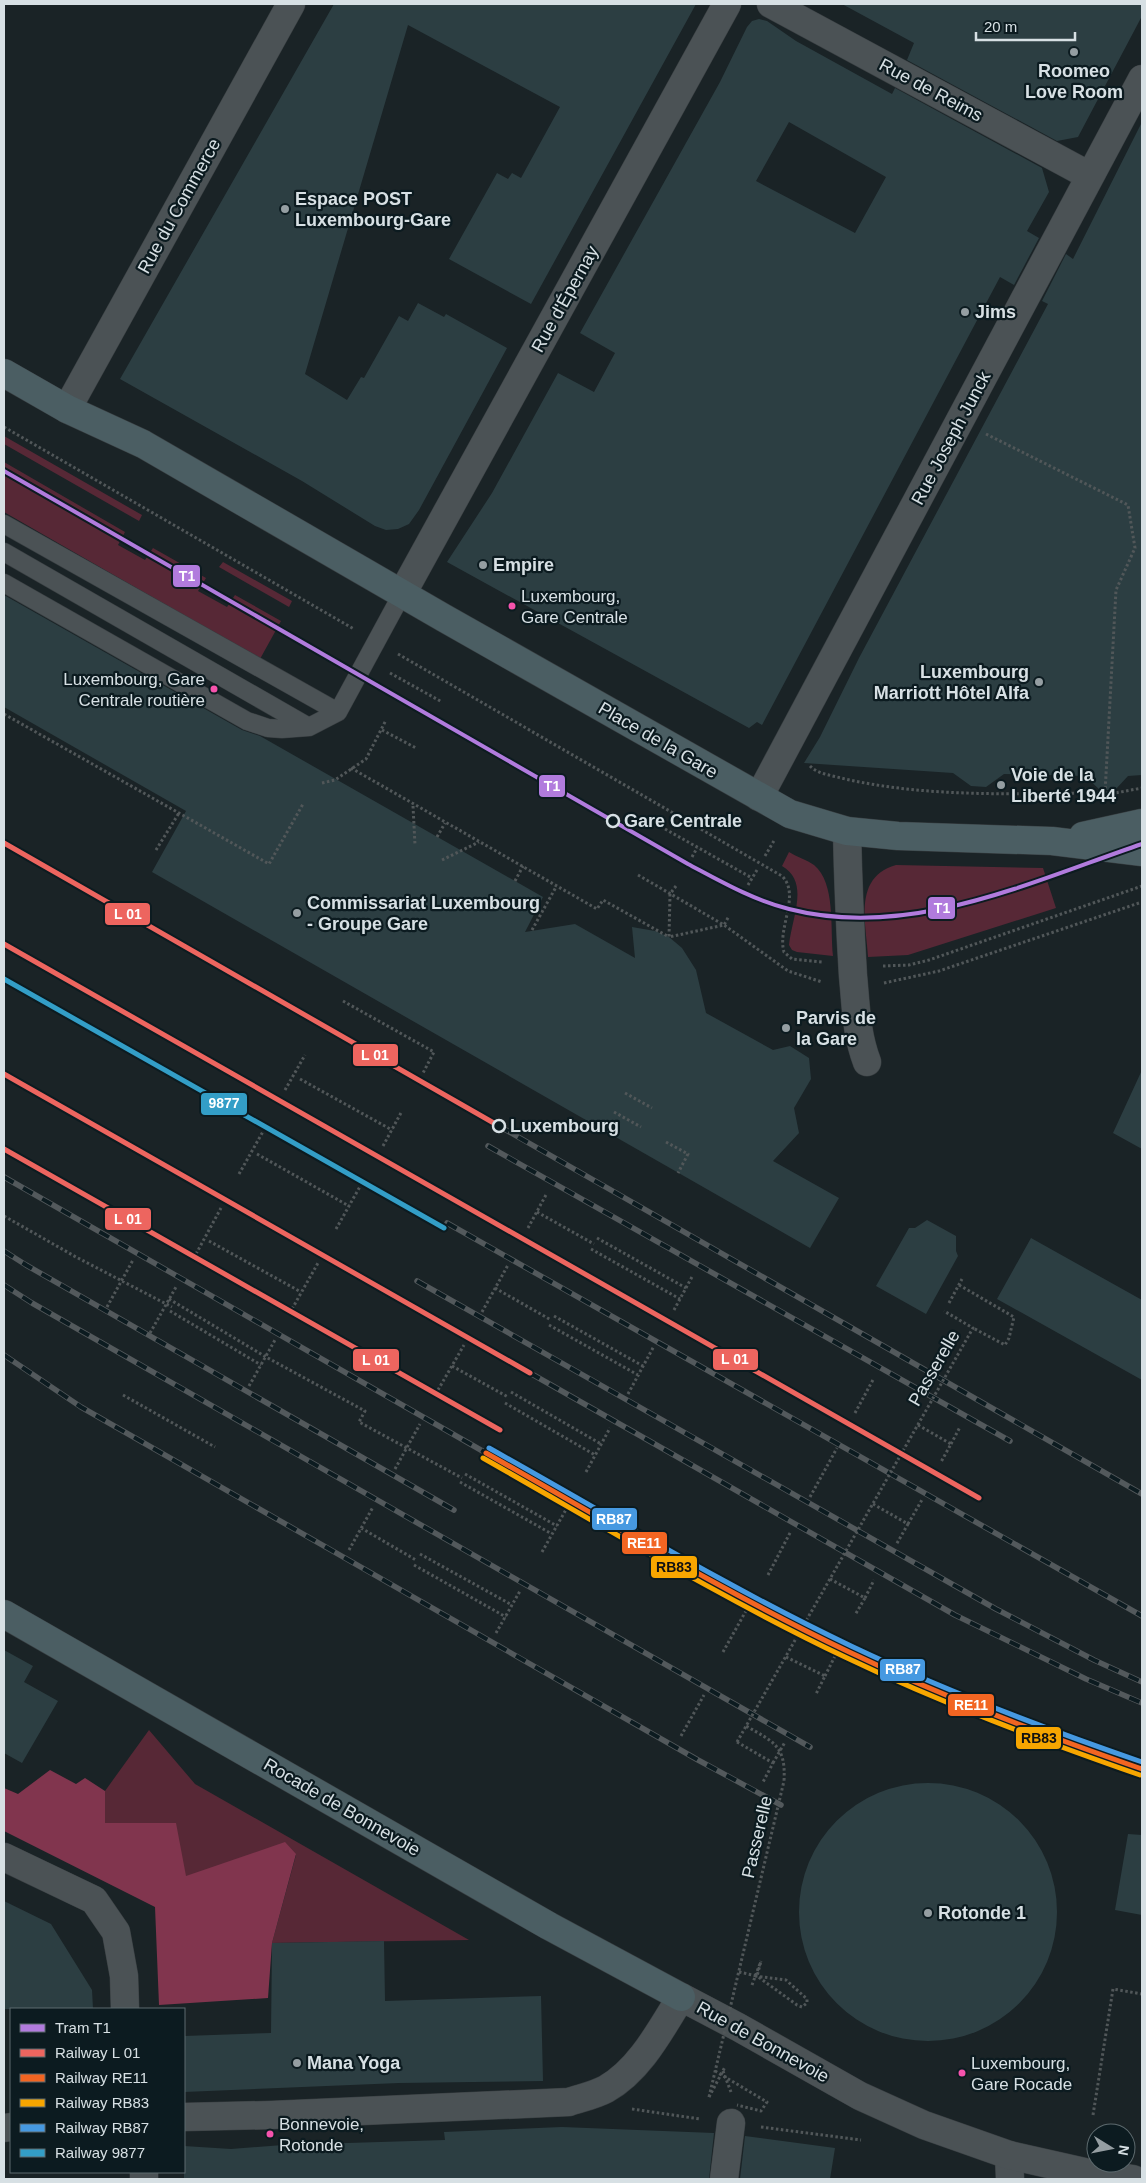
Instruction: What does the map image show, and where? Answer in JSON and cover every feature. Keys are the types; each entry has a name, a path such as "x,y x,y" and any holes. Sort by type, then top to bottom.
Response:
{"main road":[{"name":"Place de la Gare","path":"4,373 67,409 143,444 402,594 790,814 847,831 898,836 1052,841"},
{"path":"1052,841 1142,823"},
{"path":"1052,841 1142,852"},
{"name":"Rocade de Bonnevoie","path":"4,1614 549,1926 681,1997"}],"street":[{"name":"Rue du Commerce","path":"67,409 291,4"},
{"name":"Rue d'Épernay","path":"402,594 727,4"},
{"name":"Rue de Reims","path":"771,4 1090,176"},
{"name":"Rue Joseph Junck","path":"759,797 1142,79"},
{"path":"847,831 849,919 857,1026 859,1042 867,1062"},
{"path":"4,1858 94,1900 116,1932 124,1976 125,2008"},
{"name":"Rue de Bonnevoie","path":"185,2117 569,2102 606,2089 632,2068 651,2045 681,1997 860,2096 1010,2167 1084,2172 1133,2179"},
{"path":"724,2179 731,2123"}],"lane":[{"path":"4,525 338,712"},
{"path":"4,525 39,603"},
{"path":"4,552 309,727"},
{"path":"4,565 63,558"},
{"path":"4,583 247,721 268,728 282,729 309,727 338,712 402,594"}],"path":[{"path":"960,421 1128,505 1135,548 1116,590 1105,793"},
{"path":"4,427 352,627"},
{"path":"405,658 782,876 788,882 790,889 782,934 784,952 792,959 852,964 909,965 929,960 1142,886"},
{"path":"390,673 442,702"},
{"path":"4,714 269,864 302,804"},
{"path":"322,783 335,780 366,759 386,720"},
{"path":"382,730 416,748"},
{"path":"804,759 815,772 858,782 925,790 1105,793 1142,788"},
{"path":"351,768 597,909 603,900 669,937 724,925 729,916"},
{"path":"414,805 415,845"},
{"path":"156,850 179,813"},
{"path":"437,837 445,823"},
{"path":"665,830 752,878"},
{"path":"765,856 775,839"},
{"path":"442,860 480,842"},
{"path":"692,857 698,848"},
{"path":"514,881 523,866"},
{"path":"748,885 757,870"},
{"path":"638,875 724,925 788,972 829,982"},
{"path":"532,930 556,886"},
{"path":"669,937 670,894 676,886"},
{"path":"880,984 938,970 1142,902"},
{"path":"343,1001 434,1052 423,1073"},
{"path":"285,1090 305,1055"},
{"path":"300,1078 392,1130"},
{"path":"625,1093 652,1108"},
{"path":"383,1146 402,1111"},
{"path":"614,1112 641,1127"},
{"path":"239,1174 265,1128"},
{"path":"666,1142 688,1154 678,1172"},
{"path":"257,1154 349,1206"},
{"path":"336,1229 362,1183"},
{"path":"528,1228 547,1193"},
{"path":"196,1254 221,1208"},
{"path":"537,1212 594,1244"},
{"path":"4,1216 172,1307"},
{"path":"597,1238 686,1288"},
{"path":"209,1241 301,1292"},
{"path":"591,1249 680,1299"},
{"path":"107,1306 133,1260"},
{"path":"292,1309 318,1263"},
{"path":"482,1312 508,1265"},
{"path":"674,1310 693,1276"},
{"path":"949,1303 962,1279"},
{"path":"959,1285 1014,1316 1009,1338 1005,1345 973,1328"},
{"path":"150,1333 176,1287"},
{"path":"495,1288 551,1320"},
{"path":"169,1299 266,1357 365,1411 359,1422 407,1447 552,1534"},
{"path":"170,1311 261,1365"},
{"name":"Passerelle","path":"773,1763 737,1742 973,1328 944,1311"},
{"path":"554,1316 643,1366"},
{"path":"549,1324 638,1375"},
{"path":"249,1386 275,1340"},
{"path":"438,1390 464,1345"},
{"path":"628,1394 654,1346"},
{"path":"452,1366 508,1397"},
{"path":"855,1414 874,1378"},
{"path":"511,1392 601,1444"},
{"path":"123,1395 215,1447"},
{"path":"505,1403 595,1455"},
{"path":"395,1469 420,1424"},
{"name":"Passerelle","path":"918,1425 951,1444"},
{"path":"941,1462 960,1427"},
{"path":"586,1472 610,1428"},
{"path":"810,1497 836,1448"},
{"path":"465,1474 557,1526"},
{"path":"896,1545 923,1498"},
{"path":"873,1504 908,1524"},
{"path":"542,1552 568,1506"},
{"path":"349,1550 373,1507"},
{"path":"361,1528 416,1560"},
{"path":"768,1575 791,1531"},
{"path":"420,1554 512,1605"},
{"path":"414,1565 506,1616"},
{"path":"830,1579 865,1598"},
{"path":"855,1615 874,1580"},
{"path":"496,1632 520,1591"},
{"path":"723,1652 746,1609"},
{"path":"816,1694 836,1654"},
{"path":"786,1657 825,1676"},
{"path":"681,1736 704,1695"},
{"name":"Passerelle","path":"723,2071 709,2097 784,1781 786,1763 779,1748 746,1726"},
{"path":"763,1782 785,1742"},
{"path":"752,1985 761,1961"},
{"path":"739,1972 786,1980 807,1999 809,2004 802,2007 797,2005 756,1976"},
{"path":"1093,2115 1113,1989 1142,1994"},
{"path":"715,2071 722,2076 730,2080 737,2084 767,2102 761,2111 737,2105 727,2080 723,2071 725,2067"}],"shaded area":[{"path":"4,436 142,515 139,521 4,444"},
{"path":"4,462 125,532 118,545 145,560 153,548 206,578 198,591 227,607 235,595 281,621 260,659 4,512"},
{"path":"223,562 292,601 289,607 219,567"},
{"path":"789,852 814,865 826,883 831,907 833,956 797,952 792,950 789,945 797,891 795,881 782,866"},
{"path":"896,865 1043,868 1056,908 908,955 868,957 865,903 868,890 873,880 882,871"},
{"path":"149,1730 195,1784 469,1940 272,1943 296,1855 186,1877 105,1823 105,1791"},
{"path":"50,1770 76,1784 85,1778 105,1791 105,1823 176,1823 186,1876 285,1842 296,1854 272,1943 268,1998 159,2005 155,1907 4,1831 4,1788 18,1794"}],"building":[{"path":"334,4 696,4 531,304 449,259 497,173 508,179 512,173 521,178 560,107 408,25 305,374 347,400 361,377 364,378 399,316 408,321 418,303 444,317 446,314 507,348 419,510 409,524 398,529 386,530 375,526 302,481 120,379"},
{"path":"842,4 1142,4 1142,16 1078,137 1057,141 907,60 914,43"},
{"path":"759,19 767,21 796,41 892,94 895,88 1042,168 1049,192 1027,231 1039,238 1014,285 1000,277 762,725 757,722 749,728 447,562 492,493 558,373 594,392 615,353 580,333 752,21","holes":["789,122 886,177 855,233 756,181"]},
{"path":"1142,122 1142,775 1128,776 1115,790 1100,790 1085,776 1004,774 986,787 971,786 953,773 804,763 820,737 859,658 1048,304 1042,301 1066,254 1073,259"},
{"path":"4,595 242,730 260,736 543,897 525,932 575,924 635,958 632,927 655,931 669,937 682,948 696,970 706,1013 773,1050 790,1046 809,1058 811,1079 794,1108 799,1133 773,1161 839,1198 810,1248 152,872 186,811 4,707"},
{"path":"1142,1070 1142,1149 1113,1133"},
{"path":"927,1220 956,1236 958,1256 926,1314 876,1286 909,1228 915,1228"},
{"path":"1031,1238 1142,1300 1142,1380 997,1299"},
{"path":"4,1650 33,1666 24,1682 58,1701 22,1763 4,1753"},
{"name":"Rotonde 1","path":"915,1783 941,1783 978,1792 1000,1804 1028,1830 1048,1862 1055,1887 1057,1912 1055,1937 1048,1962 1036,1984 1010,2012 978,2032 966,2036 941,2041 915,2041 878,2032 856,2020 828,1994 808,1962 804,1950 799,1925 799,1899 808,1862 820,1840 846,1812 878,1792 890,1788"},
{"path":"1128,1834 1142,1835 1142,1915 1115,1910"},
{"path":"4,1901 51,1924 92,1990 93,2008 4,2009"},
{"path":"384,1941 385,2001 541,1996 543,2081 399,2083 185,2092 185,2036 271,2033 272,1943"},
{"path":"562,2127 714,2133 709,2179 184,2179 185,2146 231,2149 283,2145 445,2140 444,2132"},
{"path":"745,2136 835,2148 830,2179 740,2179"}],"railway":[{"path":"499,1126 1142,1494"},
{"path":"488,1146 1010,1441"},
{"path":"4,1177 486,1453"},
{"path":"447,1223 1142,1616"},
{"path":"4,1251 454,1510"},
{"path":"417,1281 996,1609 1094,1660 1142,1682"},
{"path":"4,1285 32,1303 810,1747"},
{"path":"4,1355 81,1407 698,1760 781,1805"},
{"path":"530,1373 955,1615 1086,1679 1142,1703"}],"tram line":[{"name":"T1","path":"4,471 688,864 763,901 789,909 834,917 879,917 924,912 969,902 1013,889 1142,844"}],"transit line":[{"path":"4,843 499,1126"},
{"path":"4,944 979,1498"},
{"path":"4,1074 530,1373"},
{"path":"4,1149 500,1430"}],"rail line":[{"name":"9877","path":"4,979 444,1228"},
{"name":"RB87","path":"489,1448 759,1600 851,1646 995,1708 1142,1762"},
{"name":"RE11","path":"486,1453 755,1605 847,1651 993,1714 1142,1769"},
{"name":"RB83","path":"483,1458 753,1611 845,1657 991,1720 1140,1775"}],"place":[{"name":"Roomeo Love Room","path":"1074,52"},
{"name":"Espace POST Luxembourg-Gare","path":"285,209"},
{"name":"Jims","path":"965,312"},
{"name":"Empire","path":"483,565"},
{"name":"Luxembourg, Gare Centrale","path":"512,606"},
{"name":"Luxembourg Marriott Hôtel Alfa","path":"1039,682"},
{"name":"Luxembourg, Gare Centrale routière","path":"214,689"},
{"name":"Voie de la Liberté 1944","path":"1001,785"},
{"name":"Gare Centrale","path":"613,821"},
{"name":"Commissariat Luxembourg - Groupe Gare","path":"297,913"},
{"name":"Parvis de la Gare","path":"786,1028"},
{"name":"Luxembourg","path":"499,1126"},
{"name":"Rotonde 1","path":"928,1913"},
{"name":"Mana Yoga","path":"297,2063"},
{"name":"Luxembourg, Gare Rocade","path":"962,2073"},
{"name":"Bonnevoie, Rotonde","path":"270,2134"}]}
